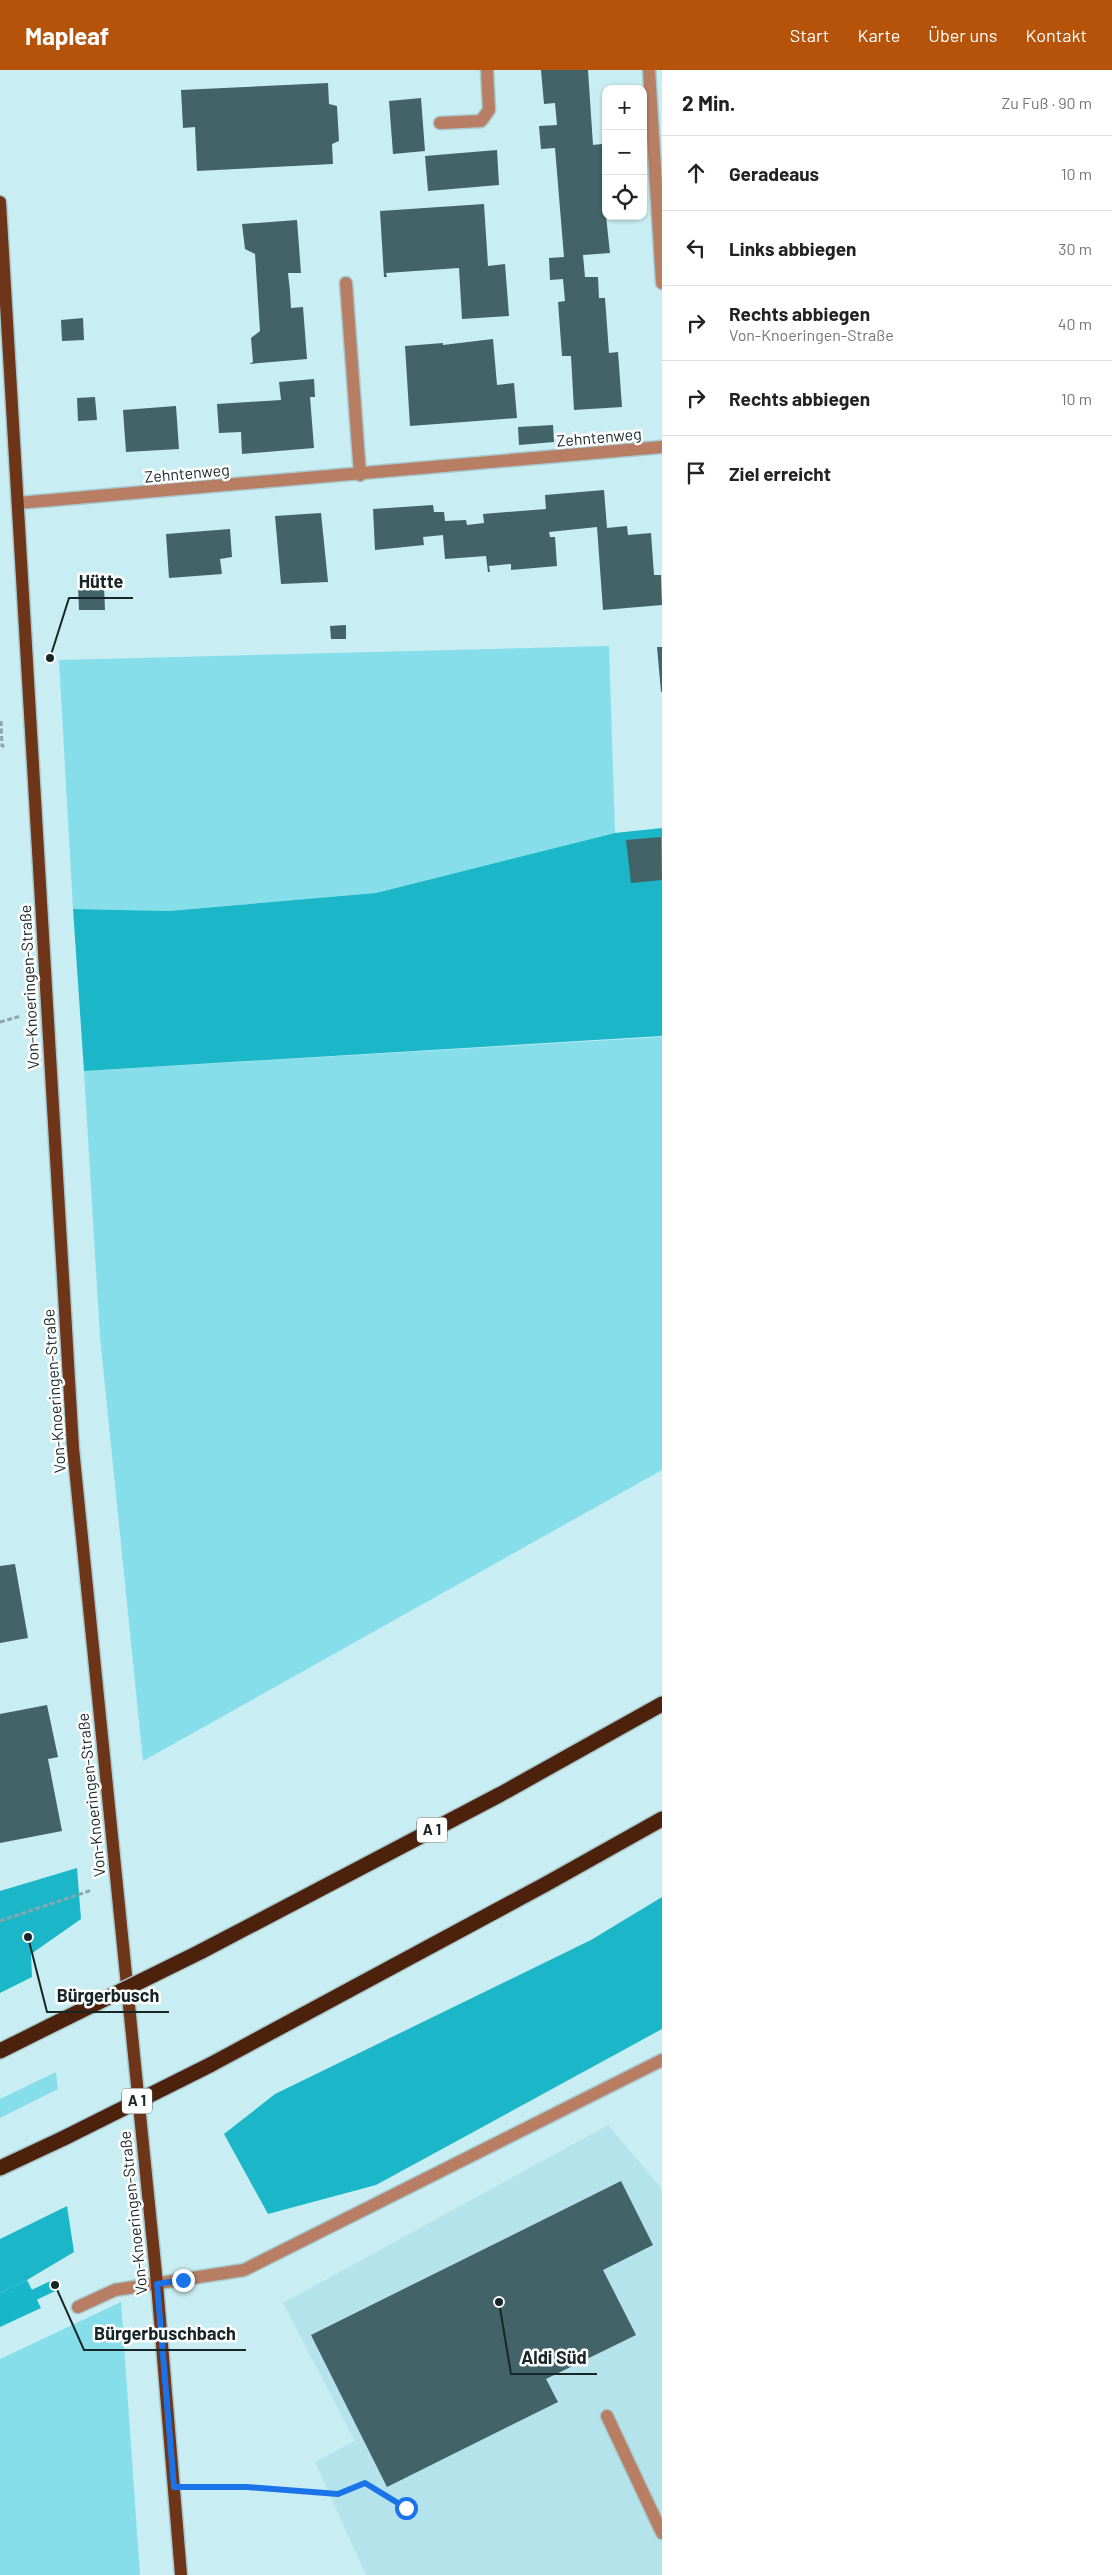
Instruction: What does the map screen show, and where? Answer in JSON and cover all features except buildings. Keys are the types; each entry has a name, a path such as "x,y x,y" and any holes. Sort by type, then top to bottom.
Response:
{"highway":[{"name":"A 1","path":"0,2051 200,1952 501,1794 662,1704"},
{"name":"A 1","path":"0,2168 210,2065 546,1884 662,1819"}],"main road":[{"name":"Von-Knoeringen-Straße","path":"0,202 73,1448 157,2284 182,2575"}],"street":[{"path":"440,123 481,121 489,110 487,70"},
{"path":"649,70 662,283"},
{"path":"346,283 360,475"},
{"name":"Zehntenweg","path":"18,503 662,448"},
{"path":"78,2307 114,2290 244,2270 662,2060"},
{"path":"607,2416 662,2533"}],"path":[{"path":"0,1921 116,1882"},
{"path":"174,2487 247,2487 338,2494 365,2483 406,2508"}],"shaded area":[{"path":"609,646 615,833 376,893 169,911 73,909 59,660"},
{"path":"662,828 662,1036 84,1071 73,909 169,911 376,893 615,833"},
{"path":"662,1037 662,1470 143,1761 100,1337 84,1071"},
{"path":"77,1868 81,1919 31,1954 32,1977 0,1993 0,1891"},
{"path":"662,1897 662,2029 376,2185 268,2214 224,2134 275,2094 591,1940"},
{"path":"56,2072 58,2089 0,2118 0,2099"},
{"path":"608,2125 662,2189 662,2575 366,2575 315,2462 355,2441 283,2303"},
{"path":"67,2206 74,2252 27,2280 0,2293 0,2239"},
{"path":"27,2280 41,2308 0,2327 0,2293"},
{"path":"121,2302 140,2575 0,2575 0,2359"}],"waterway":[{"path":"0,2311 55,2285"}],"place":[{"name":"Hütte","path":"50,658"},
{"name":"Bürgerbusch","path":"28,1937"},
{"name":"Bürgerbuschbach","path":"55,2285"},
{"name":"Aldi Süd","path":"499,2302"}],"route":[{"path":"183,2280 157,2284 174,2487 247,2487 338,2494 365,2483 406,2508"}]}
